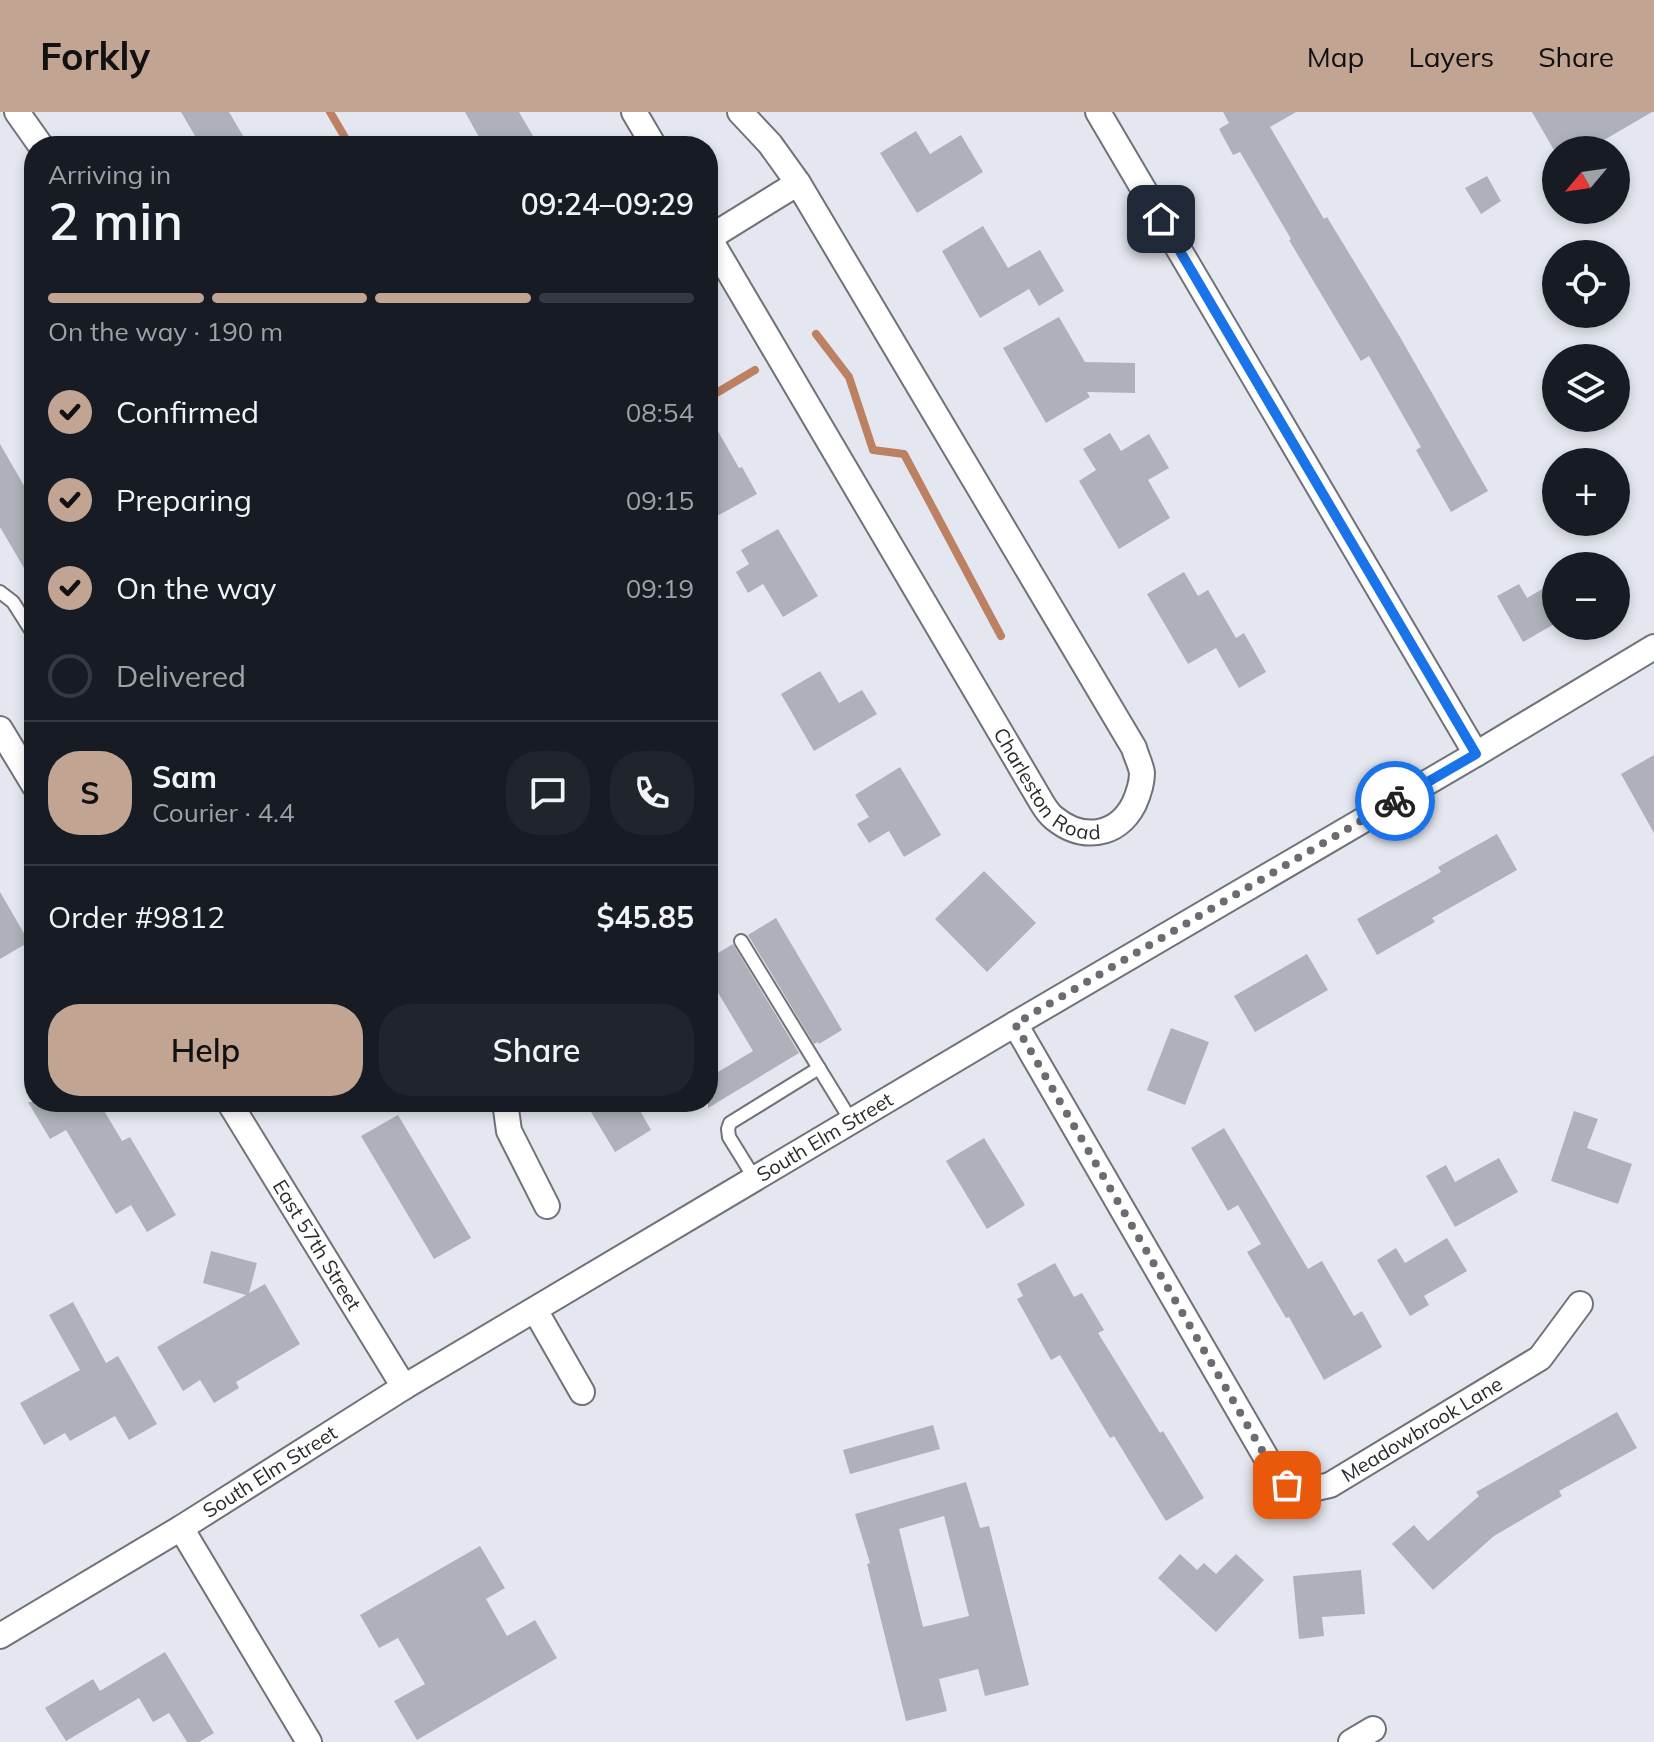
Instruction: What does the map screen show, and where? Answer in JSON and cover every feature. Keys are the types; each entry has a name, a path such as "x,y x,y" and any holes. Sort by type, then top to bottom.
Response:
{"street":[{"path":"17,112 34,136"},
{"path":"634,112 648,136"},
{"name":"Charleston Road","path":"718,254 1042,803 1054,818 1073,829 1093,834 1113,828 1128,814 1138,796 1142,773 1134,748 798,183 770,144 740,112"},
{"path":"1098,112 1476,754"},
{"name":"Charleston Road","path":"718,231 798,183"},
{"name":"South Elm Street","path":"0,1636 181,1528 404,1387 1654,647"},
{"path":"1,732 24,769"},
{"name":"Meadowbrook Lane","path":"1015,1024 1271,1466 1287,1485 1311,1490 1330,1485 1540,1358 1580,1304"},
{"name":"East 57th Street","path":"235,1112 404,1387"},
{"path":"506,1112 509,1131 547,1206"},
{"path":"535,1310 582,1392"},
{"path":"181,1528 309,1742"},
{"path":"1351,1742 1373,1729"}],"lane":[{"path":"0,592 13,602 24,619"},
{"path":"741,941 852,1122"},
{"path":"755,1179 729,1137 730,1123 819,1068"}],"building":[{"path":"181,112 229,112 243,136 195,136"},
{"path":"465,112 519,112 533,136 478,136"},
{"path":"1223,112 1296,112 1270,127 1324,219 1327,217 1400,337 1488,491 1451,512 1416,450 1421,447 1369,356 1361,361 1240,152 1233,155 1219,129 1229,123"},
{"path":"1532,112 1652,112 1611,136 1546,136"},
{"path":"916,131 930,154 961,135 983,172 917,213 880,153"},
{"path":"1487,176 1501,201 1481,214 1465,188"},
{"path":"983,226 1008,268 1040,250 1064,291 1039,306 1029,289 980,318 942,251"},
{"path":"1059,317 1085,362 1135,363 1135,393 1087,392 1090,397 1046,423 1003,348"},
{"path":"718,431 739,468 742,467 757,494 718,515"},
{"path":"1110,433 1121,451 1149,434 1169,468 1148,480 1170,518 1119,549 1079,481 1096,470 1083,449"},
{"path":"0,444 24,486 24,568 0,527"},
{"path":"778,529 818,596 783,617 763,584 748,593 736,572 749,564 741,550"},
{"path":"1184,572 1198,596 1208,590 1236,638 1244,633 1266,672 1239,688 1216,648 1188,664 1147,594"},
{"path":"1519,584 1527,598 1542,589 1542,631 1523,642 1497,596"},
{"path":"820,671 839,703 862,690 877,714 814,751 781,694"},
{"path":"1654,755 1654,833 1621,774"},
{"path":"900,767 941,835 904,857 889,831 869,843 857,824 869,817 855,795"},
{"path":"1497,834 1517,870 1432,918 1435,922 1377,955 1357,919 1441,872 1438,867"},
{"path":"984,871 1036,923 987,972 935,919"},
{"path":"0,892 24,933 24,945 0,959"},
{"path":"776,918 842,1030 819,1044 814,1044 748,935"},
{"path":"733,944 799,1053 718,1102 718,1072 753,1051 718,993 718,953"},
{"path":"1307,954 1328,990 1255,1032 1234,996"},
{"path":"1171,1028 1209,1042 1185,1105 1147,1090"},
{"path":"1574,1111 1598,1119 1587,1148 1632,1164 1618,1204 1551,1181"},
{"path":"34,1112 105,1112 122,1141 130,1137 176,1215 147,1232 131,1205 116,1214 66,1130 50,1139"},
{"path":"591,1112 641,1112 651,1130 615,1152"},
{"path":"398,1115 471,1238 434,1259 361,1136"},
{"path":"1224,1128 1308,1269 1322,1261 1354,1316 1362,1311 1382,1347 1324,1380 1289,1317 1286,1318 1247,1252 1261,1244 1238,1205 1228,1211 1191,1148"},
{"path":"984,1138 1025,1205 987,1229 946,1161"},
{"path":"1499,1158 1518,1192 1455,1227 1426,1176 1446,1165 1455,1182"},
{"path":"1447,1238 1467,1271 1424,1296 1429,1305 1410,1316 1377,1260 1396,1248 1405,1263"},
{"path":"211,1251 257,1263 249,1293 265,1284 300,1344 236,1382 239,1388 214,1403 200,1380 183,1391 157,1347 246,1295 203,1283"},
{"path":"1055,1263 1074,1297 1082,1293 1104,1330 1098,1333 1204,1498 1166,1521 1114,1436 1110,1438 1060,1355 1051,1360 1017,1299 1023,1296 1017,1284"},
{"path":"73,1302 106,1363 118,1356 157,1424 129,1440 115,1416 70,1441 65,1433 44,1445 20,1403 80,1370 49,1315"},
{"path":"1617,1412 1637,1448 1559,1491 1562,1496 1494,1536 1433,1590 1392,1544 1414,1525 1428,1541 1479,1496 1476,1492"},
{"path":"933,1425 940,1449 850,1474 843,1450"},
{"path":"966,1482 980,1528 989,1526 1029,1685 985,1696 978,1669 939,1679 947,1711 906,1721 867,1564 870,1563 855,1514","holes":["944,1516 969,1616 923,1627 899,1529"]},
{"path":"480,1546 505,1588 486,1599 507,1636 535,1620 557,1658 417,1740 394,1701 425,1684 398,1638 379,1648 360,1615"},
{"path":"1180,1554 1197,1570 1204,1563 1216,1574 1236,1554 1264,1580 1216,1632 1158,1578"},
{"path":"1361,1570 1365,1614 1322,1617 1324,1636 1299,1639 1293,1576"},
{"path":"165,1652 214,1733 199,1742 187,1742 169,1713 153,1722 139,1698 66,1741 45,1708 93,1679 100,1691"}],"waterway":[{"path":"330,112 344,136"},
{"path":"816,334 849,377 873,450 904,454 1001,636"},
{"path":"718,392 755,370"}],"way so far":[{"path":"1287,1485 1271,1466 1015,1024 1395,801"}],"route":[{"path":"1161,219 1476,754 1395,801"}]}
